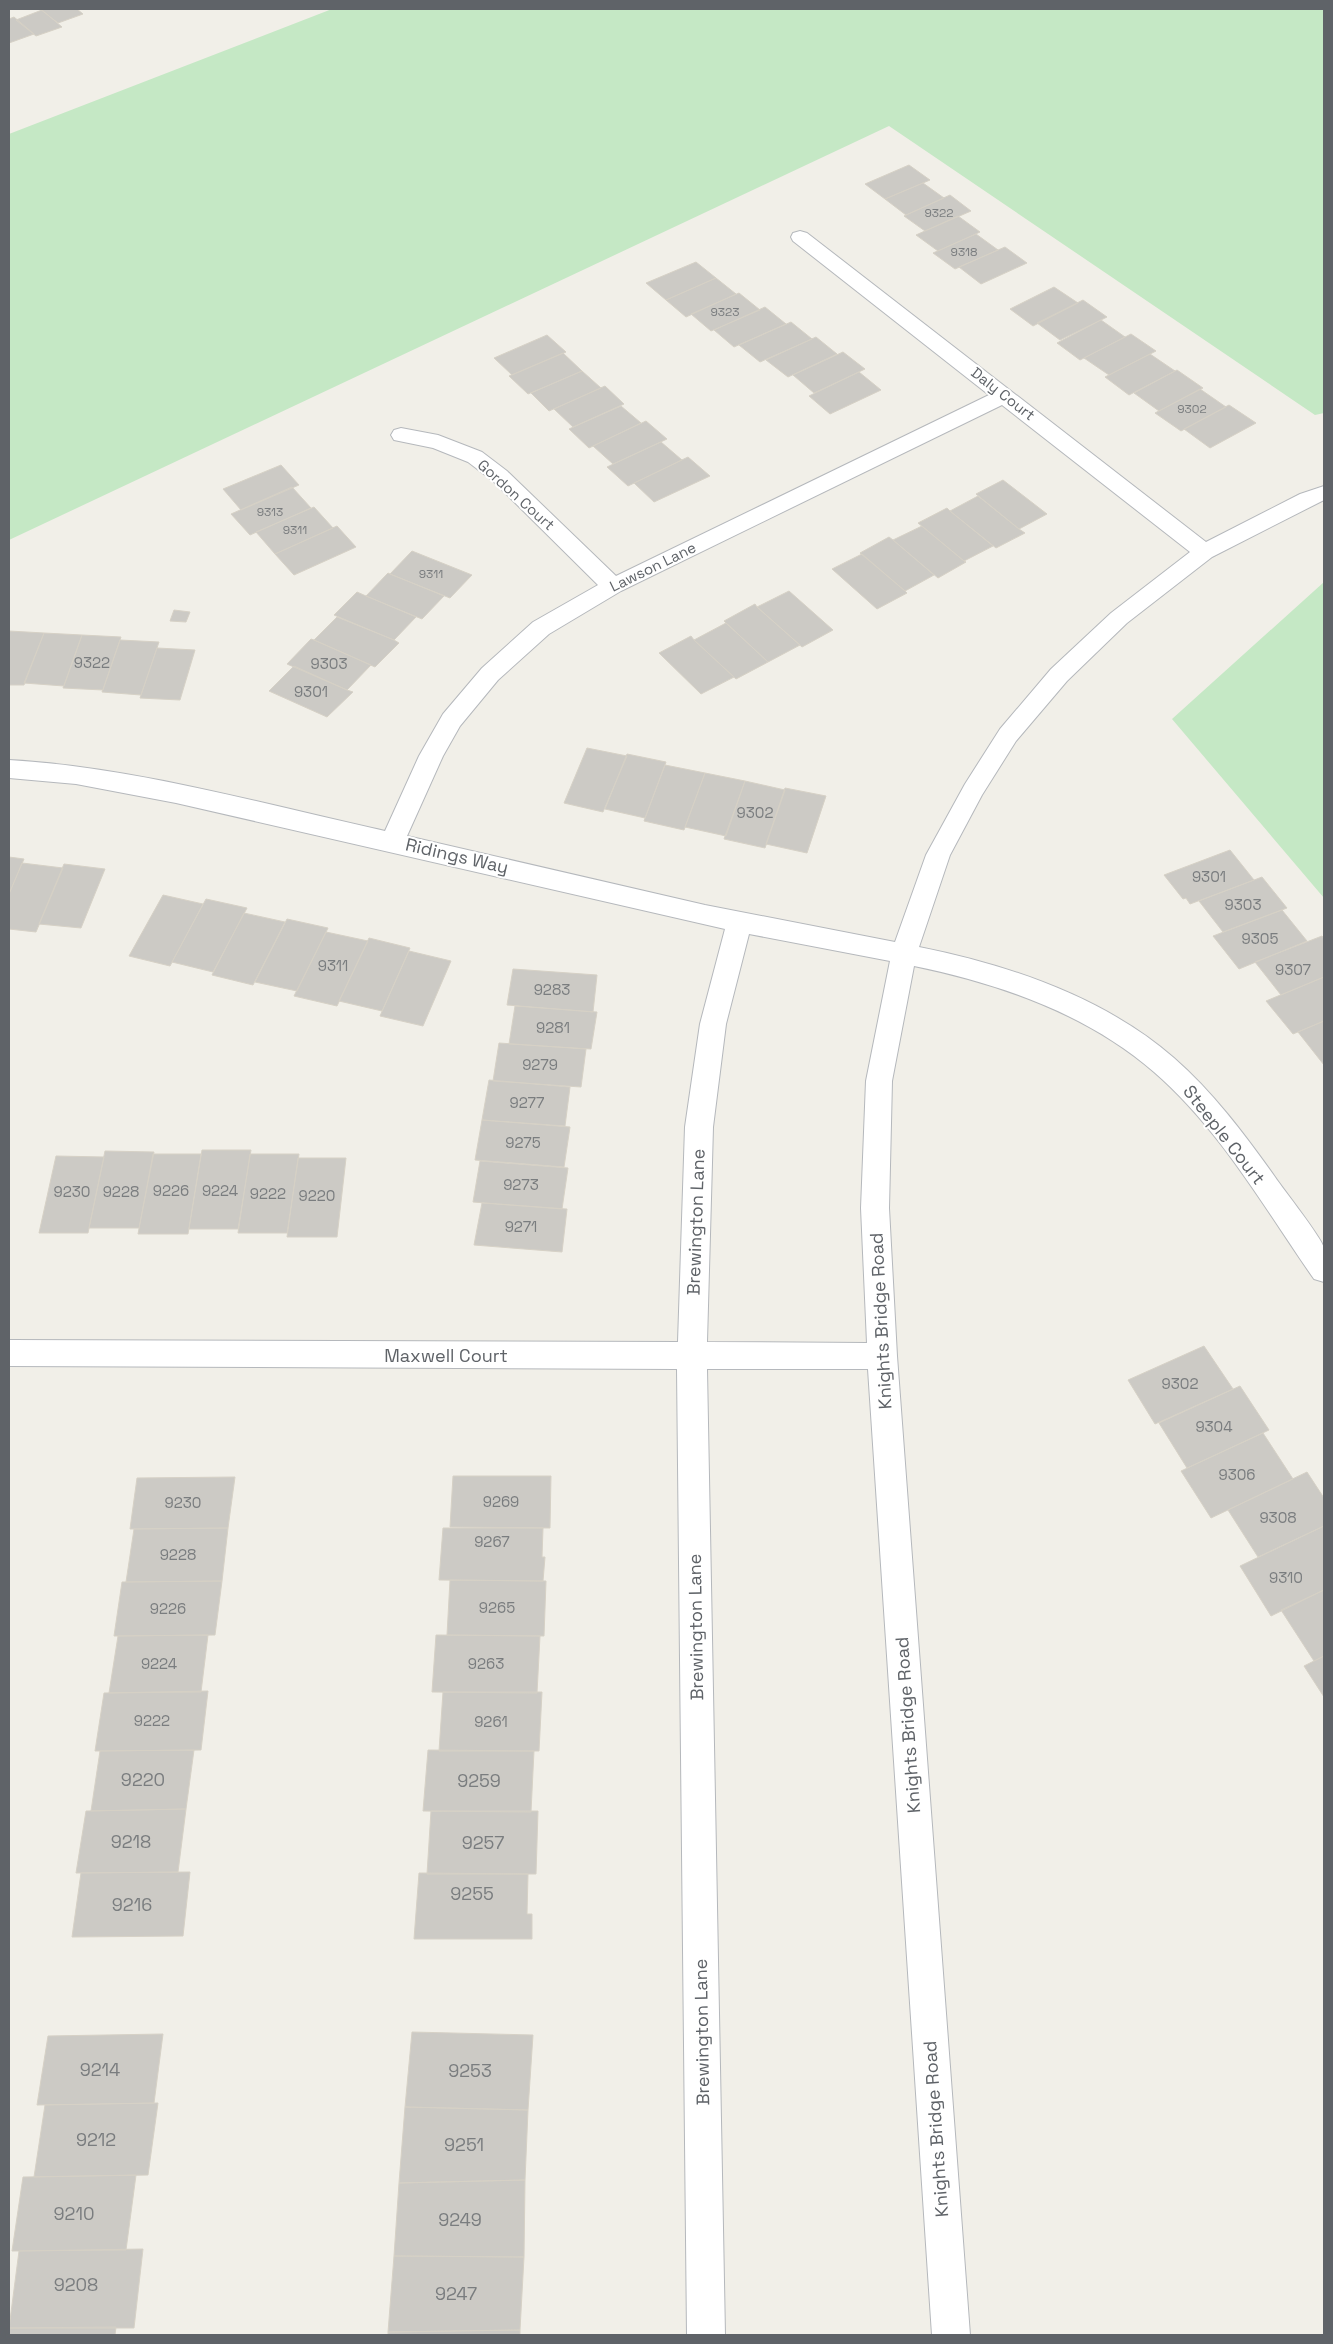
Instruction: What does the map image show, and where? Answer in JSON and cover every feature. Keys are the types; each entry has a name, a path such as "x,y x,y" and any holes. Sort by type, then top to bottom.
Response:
{"street":[{"name":"Daly Court","path":"800,237 1204,552"},
{"name":"Lawson Lane","path":"392,841 431,756 451,720 490,674 540,628 613,586 1005,395"},
{"name":"Gordon Court","path":"401,435 438,442 475,457 500,476 613,586"},
{"name":"Knights Bridge Road","path":"951,2335 882,1356 875,1208 878,1081 904,954 938,855 973,790 1008,734 1072,662 1119,618 1204,552 1324,492"},
{"name":"Ridings Way","path":"9,768 116,781 392,841 740,924 904,954"},
{"name":"Brewington Lane","path":"706,2335 692,1357 700,1127 713,1024 740,924"},
{"name":"Steeple Court","path":"904,954 1009,980 1078,1009 1138,1044 1187,1085 1231,1140 1324,1270"},
{"name":"Maxwell Court","path":"10,1357 882,1356"}],"green space":[{"path":"332,9 1324,9 1324,413 1315,415 889,126 9,540 9,134"},
{"path":"1324,582 1324,898 1172,719"}],"building":[{"path":"40,9 77,9 83,14 58,23"},
{"path":"42,10 62,27 36,36 16,20"},
{"path":"14,17 34,34 9,43 9,19"},
{"path":"909,165 930,180 885,199 865,184"},
{"path":"923,183 944,198 906,215 885,199"},
{"path":"950,195 971,211 925,231 904,216"},
{"path":"958,216 980,232 938,251 916,235"},
{"path":"976,234 998,250 955,269 933,253"},
{"path":"1005,247 1027,263 981,284 959,267"},
{"path":"696,262 716,278 666,300 646,283"},
{"path":"716,278 736,294 686,317 666,300"},
{"path":"1054,287 1078,303 1033,326 1010,309"},
{"path":"739,293 760,310 711,331 691,314"},
{"path":"1083,300 1107,317 1060,340 1037,323"},
{"path":"765,307 786,324 734,347 714,330"},
{"path":"1101,320 1125,337 1080,360 1057,343"},
{"path":"791,322 812,339 760,362 739,345"},
{"path":"1131,334 1156,351 1109,375 1084,358"},
{"path":"547,335 566,352 512,375 494,358"},
{"path":"816,337 837,354 788,377 766,360"},
{"path":"843,352 865,369 814,393 793,375"},
{"path":"563,353 582,371 528,394 509,376"},
{"path":"1150,354 1175,371 1129,395 1105,377"},
{"path":"1177,370 1203,388 1159,411 1134,393"},
{"path":"582,371 601,388 549,411 531,393"},
{"path":"859,372 881,390 830,414 809,396"},
{"path":"605,386 624,404 573,427 554,409"},
{"path":"1200,389 1226,407 1181,431 1155,413"},
{"path":"1229,405 1256,423 1210,448 1184,429"},
{"path":"621,406 641,423 589,448 569,429"},
{"path":"646,421 667,439 613,464 593,446"},
{"path":"661,442 682,460 628,486 607,467"},
{"path":"688,457 710,476 654,502 634,483"},
{"path":"281,465 299,485 241,510 223,489"},
{"path":"1003,480 1047,514 1019,529 976,494"},
{"path":"292,487 311,508 250,535 231,514"},
{"path":"978,496 1025,533 996,548 950,511"},
{"path":"314,507 333,528 275,554 256,532"},
{"path":"947,508 993,546 964,561 918,523"},
{"path":"337,526 356,547 294,575 275,554"},
{"path":"922,526 966,562 938,578 893,540"},
{"path":"889,537 934,575 905,591 860,553"},
{"path":"412,551 472,575 450,598 390,574"},
{"path":"862,554 907,593 877,609 832,569"},
{"path":"388,573 444,596 422,619 366,596"},
{"path":"789,591 833,630 802,647 757,607"},
{"path":"357,592 416,617 394,640 334,615"},
{"path":"755,604 800,645 768,662 724,621"},
{"path":"174,610 190,612 186,622 170,621"},
{"path":"337,617 399,643 375,667 314,640"},
{"path":"726,623 768,662 736,679 694,640"},
{"path":"9,631 44,633 24,685 9,685"},
{"path":"44,633 82,635 64,686 24,683"},
{"path":"82,635 121,637 103,690 63,688"},
{"path":"691,636 734,677 701,694 659,653"},
{"path":"311,639 371,665 347,690 287,664"},
{"path":"120,640 159,642 141,695 102,692"},
{"path":"157,648 195,650 180,700 140,698"},
{"path":"294,666 353,692 327,717 269,691"},
{"path":"587,748 627,756 603,812 564,803"},
{"path":"627,754 666,762 645,818 605,809"},
{"path":"665,765 705,773 684,830 644,821"},
{"path":"705,773 745,781 726,836 685,827"},
{"path":"745,781 785,790 765,848 724,839"},
{"path":"785,788 826,796 807,853 766,844"},
{"path":"1230,850 1254,880 1190,904 1186,898 1183,899 1164,875"},
{"path":"9,857 24,859 9,894"},
{"path":"22,863 63,868 36,932 9,929 9,894"},
{"path":"64,864 105,869 81,928 39,924"},
{"path":"1262,877 1287,908 1223,932 1199,901"},
{"path":"163,895 203,904 170,966 129,956"},
{"path":"206,899 247,908 213,972 172,962"},
{"path":"1282,910 1307,941 1239,969 1213,936"},
{"path":"244,913 285,922 253,985 212,975"},
{"path":"287,919 328,928 297,991 255,982"},
{"path":"326,932 368,941 337,1006 294,996"},
{"path":"1322,936 1324,939 1324,977 1281,995 1255,962"},
{"path":"369,938 410,948 382,1011 339,1001"},
{"path":"409,951 451,961 423,1026 380,1016"},
{"path":"513,969 597,975 593,1012 507,1005"},
{"path":"1324,977 1324,1021 1293,1034 1266,1001"},
{"path":"515,1006 597,1012 591,1049 509,1044"},
{"path":"1324,1021 1324,1065 1298,1032"},
{"path":"499,1043 586,1049 581,1087 493,1081"},
{"path":"489,1080 570,1087 565,1126 482,1120"},
{"path":"482,1120 570,1127 564,1167 475,1160"},
{"path":"202,1150 251,1150 238,1229 189,1229"},
{"path":"105,1151 154,1152 139,1228 89,1228"},
{"path":"153,1154 201,1154 188,1234 138,1234"},
{"path":"250,1154 299,1154 287,1233 238,1233"},
{"path":"56,1156 104,1157 88,1233 39,1233"},
{"path":"298,1158 346,1158 337,1237 287,1237"},
{"path":"480,1161 568,1168 562,1209 473,1202"},
{"path":"482,1203 567,1209 562,1252 474,1245"},
{"path":"1204,1346 1233,1389 1155,1424 1128,1380"},
{"path":"1240,1386 1269,1430 1187,1468 1159,1423"},
{"path":"1263,1433 1293,1479 1211,1518 1181,1471"},
{"path":"1307,1472 1324,1498 1324,1526 1258,1557 1228,1510"},
{"path":"453,1476 551,1476 550,1528 450,1527"},
{"path":"235,1477 228,1528 130,1529 137,1478"},
{"path":"1324,1526 1324,1590 1271,1616 1240,1566"},
{"path":"228,1528 222,1581 126,1582 134,1529"},
{"path":"443,1528 543,1528 542,1557 545,1557 543,1581 439,1580"},
{"path":"450,1580 546,1581 544,1636 447,1635"},
{"path":"222,1581 215,1635 114,1636 122,1582"},
{"path":"1324,1590 1324,1656 1314,1661 1281,1610"},
{"path":"208,1635 201,1692 109,1693 118,1636"},
{"path":"436,1635 540,1636 537,1693 432,1692"},
{"path":"1324,1656 1324,1697 1304,1666"},
{"path":"208,1691 201,1750 95,1751 104,1693"},
{"path":"443,1692 542,1692 539,1751 439,1751"},
{"path":"194,1750 186,1809 91,1811 100,1751"},
{"path":"428,1750 534,1751 531,1812 423,1811"},
{"path":"186,1809 178,1872 76,1873 86,1811"},
{"path":"431,1811 538,1811 536,1874 427,1874"},
{"path":"190,1872 183,1936 72,1937 81,1873"},
{"path":"419,1873 528,1874 527,1914 532,1914 532,1939 414,1939"},
{"path":"412,2032 533,2035 528,2110 405,2107"},
{"path":"163,2034 154,2103 37,2105 48,2036"},
{"path":"158,2103 148,2175 34,2177 45,2105"},
{"path":"405,2107 528,2110 525,2180 399,2183"},
{"path":"136,2175 126,2250 12,2251 23,2177"},
{"path":"525,2180 524,2257 394,2256 399,2183"},
{"path":"143,2249 134,2328 9,2328 19,2251"},
{"path":"394,2256 524,2257 520,2330 388,2332"},
{"path":"116,2327 115,2335 9,2335 9,2328"},
{"path":"520,2330 520,2335 388,2335 388,2332"}]}
